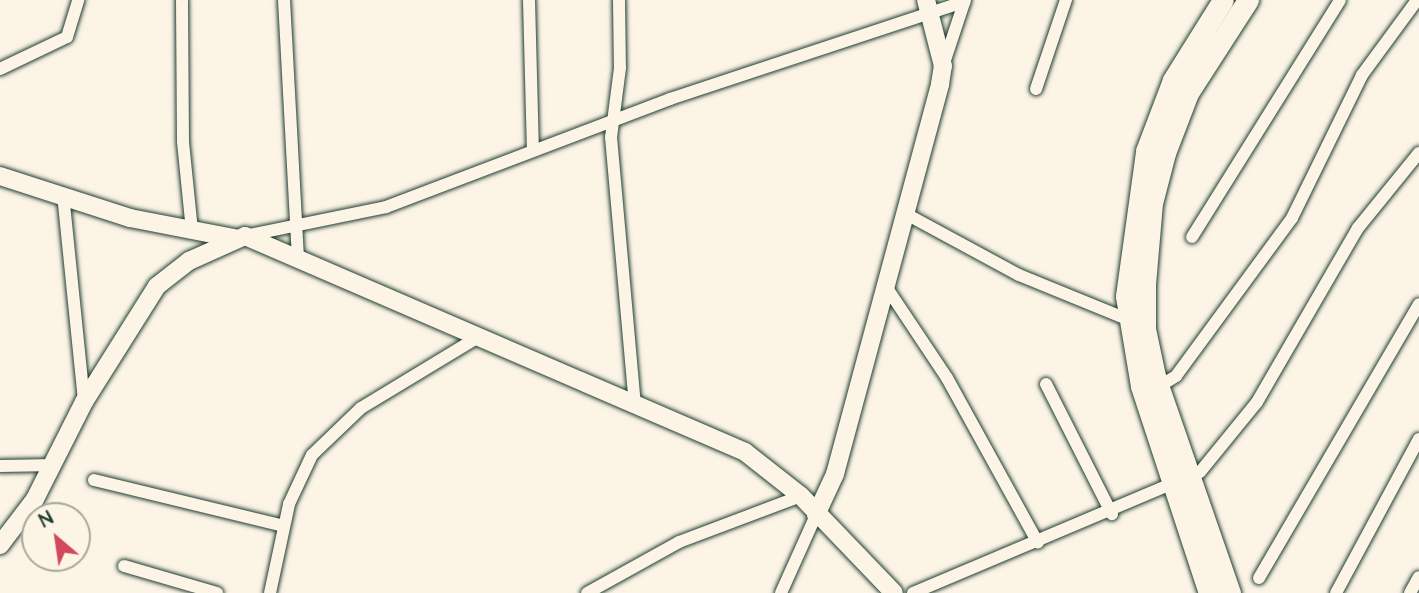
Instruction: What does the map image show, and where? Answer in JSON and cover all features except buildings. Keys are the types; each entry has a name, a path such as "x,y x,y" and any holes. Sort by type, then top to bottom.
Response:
{"main road":[{"path":"1223,0 1172,80 1146,151 1131,223 1127,319 1180,482 1230,593"},
{"path":"1209,593 1145,329 1152,203 1188,93 1248,0"}],"street":[{"path":"0,69 67,37 78,0"},
{"path":"182,0 192,230"},
{"path":"284,0 298,256"},
{"path":"529,0 533,150"},
{"path":"619,0 620,68 611,120 635,406"},
{"path":"1036,89 1066,0"},
{"path":"1192,237 1340,0"},
{"path":"1158,387 1176,376 1292,218 1362,75 1417,0"},
{"path":"0,545 55,465 84,402 157,286 239,237 386,207 611,120 926,9 965,1"},
{"path":"781,593 835,474 908,215 943,66 965,1"},
{"path":"926,9 943,66"},
{"path":"913,593 1112,514 1180,482 1223,448 1257,402 1358,228 1419,153"},
{"path":"1,175 130,218 239,237 298,256 475,339 745,452 801,496 894,593"},
{"path":"63,194 84,402"},
{"path":"908,215 1019,275 1127,319"},
{"path":"887,288 947,378 1038,543"},
{"path":"1259,578 1419,304"},
{"path":"270,593 284,526 298,479 335,430 475,339"},
{"path":"1046,384 1112,514"},
{"path":"1336,593 1419,439"},
{"path":"0,466 55,465"},
{"path":"94,480 284,526"},
{"path":"587,593 679,542 801,496"},
{"path":"124,566 217,593"},
{"path":"1410,593 1419,577"}]}
